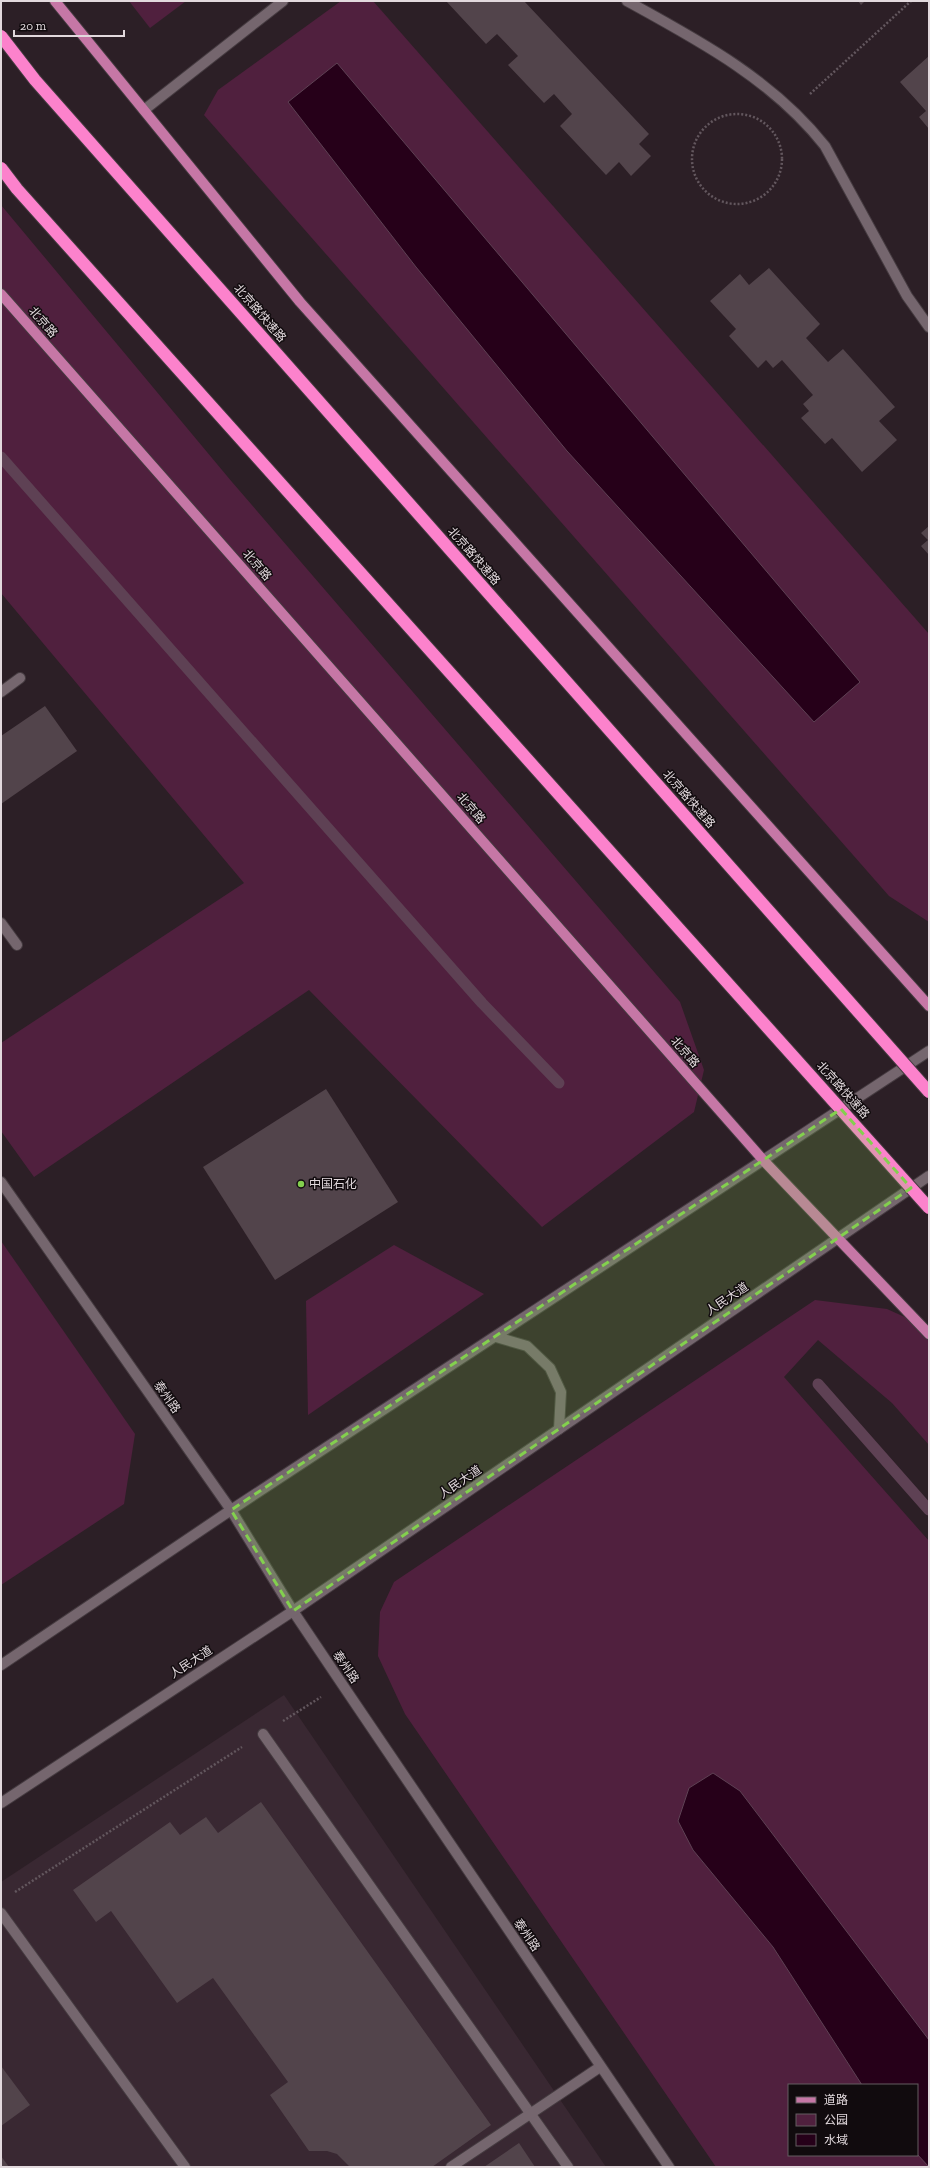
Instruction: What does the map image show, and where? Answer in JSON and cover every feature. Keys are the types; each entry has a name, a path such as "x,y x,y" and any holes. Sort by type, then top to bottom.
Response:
{"highway":[{"name":"北京路快速路","path":"1,36 35,80 929,1092"},
{"name":"北京路快速路","path":"1,168 23,195 929,1208"}],"main road":[{"path":"55,1 300,302 929,1006"},
{"path":"144,110 283,1"},
{"path":"627,1 731,60 808,124 825,146 907,296 929,327"},
{"name":"北京路","path":"1,294 764,1160 929,1334"},
{"path":"1,692 20,678"},
{"path":"1,923 17,945"},
{"path":"1,1665 231,1510 929,1051"},
{"name":"人民大道","path":"1,1803 293,1611 929,1176"},
{"name":"泰州路","path":"1,1182 231,1510 293,1611 669,2167"},
{"path":"496,1337 527,1346 550,1368 562,1392 559,1429"},
{"path":"263,1734 568,2167"},
{"path":"1,1914 185,2167"},
{"path":"451,2167 600,2067"}],"path":[{"path":"793,110 911,1"},
{"path":"739,113 753,116 766,124 776,135 782,149 783,164 779,178 770,191 758,199 744,204 730,204 716,198 704,190 696,177 692,162 693,147 700,133 710,123 724,116 739,113"},
{"path":"14,1892 342,1684"}],"highlighted area":[{"path":"841,1109 911,1188 838,1238 293,1611 231,1510"}],"shaded area":[{"path":"284,1695 606,2167 1,2167 1,1882"}],"green space":[{"path":"129,1 186,1 150,28"},
{"path":"341,1 373,1 929,634 929,922 889,896 204,115 218,90"},
{"path":"1,205 232,482 680,1002 704,1070 694,1112 542,1227 309,990 34,1177 1,1131 1,1043 244,883 1,593"},
{"path":"1,1241 135,1434 124,1504 1,1585"},
{"path":"394,1245 484,1294 308,1415 306,1301"},
{"path":"815,1300 887,1309 929,1328 929,1445 892,1403 818,1340 784,1377 929,1541 929,2167 716,2167 405,1714 378,1656 380,1612 394,1582"}],"water":[{"path":"337,63 860,682 814,722 567,451 416,267 288,102"},
{"path":"713,1773 740,1791 929,2040 929,2167 918,2155 918,2084 861,2084 773,1947 693,1850 678,1821 689,1788"}],"building":[{"path":"446,1 524,1 649,134 639,144 651,156 631,176 619,162 606,175 560,126 572,114 554,94 544,103 508,65 518,56 497,34 486,44"},
{"path":"858,1 865,1 861,5"},
{"path":"929,56 929,129 919,117 926,111 900,82"},
{"path":"769,268 820,324 806,338 828,362 843,349 895,407 879,421 897,440 862,472 832,438 825,444 801,418 809,411 803,404 813,395 782,360 773,368 766,360 758,368 729,336 736,329 710,301 740,274 749,285"},
{"path":"929,526 929,555 921,546 928,540 921,533"},
{"path":"45,706 77,751 1,804 1,736"},
{"name":"中国石化","path":"326,1089 398,1202 275,1280 203,1167"},
{"path":"261,1802 491,2125 432,2167 350,2167 337,2154 327,2151 309,2151 270,2095 288,2082 213,1978 177,2003 111,1911 96,1922 73,1890 170,1822 180,1835 206,1817 218,1833"},
{"path":"1,2066 30,2105 1,2126"},
{"path":"519,2143 535,2167 484,2167"},
{"path":"1,2156 9,2167 1,2167"}],"waterway":[{"path":"1,457 482,1003 559,1083"},
{"path":"818,1384 929,1510"}],"place":[{"name":"中国石化","path":"301,1184"}]}
